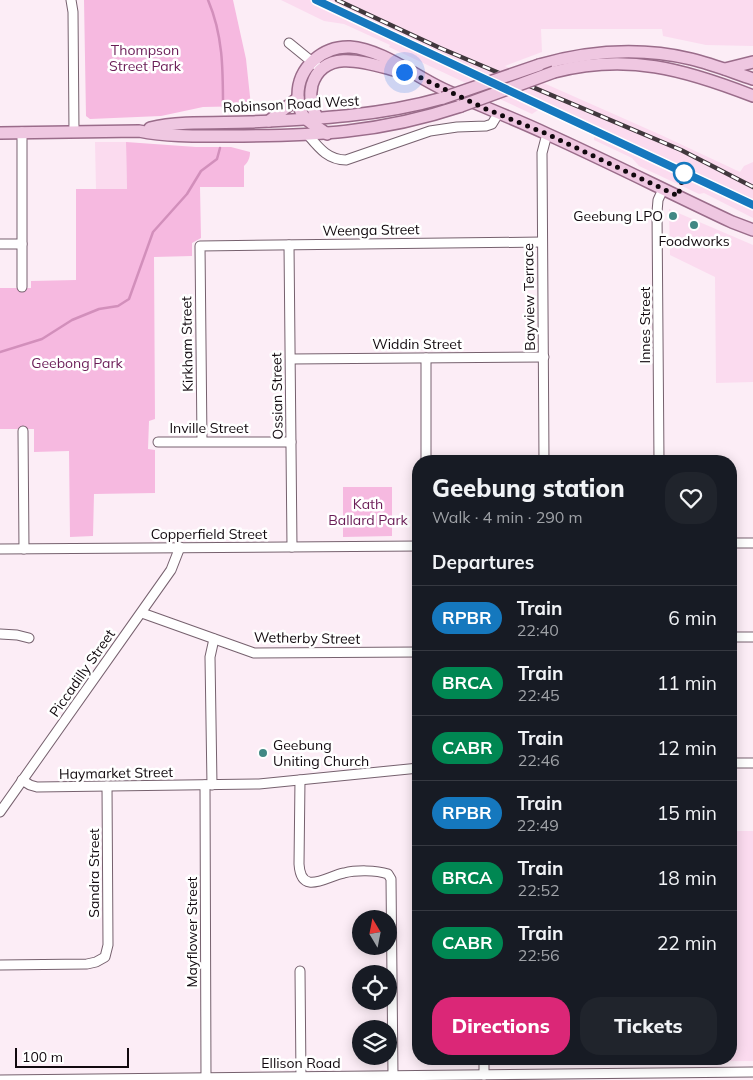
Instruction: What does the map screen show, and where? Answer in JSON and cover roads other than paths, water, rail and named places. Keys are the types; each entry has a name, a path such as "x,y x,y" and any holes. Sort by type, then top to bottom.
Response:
{"main road":[{"path":"327,134 305,120 300,110 298,98 301,78 312,62 325,52 352,47 378,55 415,75 498,114 547,134 732,222 753,230"},
{"name":"Robinson Road West","path":"0,133 139,131 177,125 305,120 378,113 420,105 539,65 586,55 638,52 674,56 725,69 753,79"},
{"path":"318,119 312,108 310,94 315,79 331,63 348,60 366,62 415,75"},
{"path":"725,69 753,62"},
{"name":"Robinson Road West","path":"139,131 153,134 203,136 308,135 389,126 461,106 554,72 596,64 640,64 677,71 753,96"},
{"path":"269,121 298,98"}],"street":[{"path":"71,0 73,12 74,132"},
{"path":"288,43 322,71"},
{"path":"308,135 326,155 346,160 424,133 457,127 486,126 492,124 498,114"},
{"path":"22,132 22,287"},
{"name":"Bayview Terrace","path":"544,455 542,153 547,134"},
{"name":"Innes Street","path":"660,455 657,212 659,198 663,189"},
{"name":"Weenga Street","path":"200,246 542,242"},
{"path":"0,244 22,244"},
{"name":"Ossian Street","path":"289,245 292,547"},
{"name":"Kirkham Street","path":"200,246 202,441"},
{"name":"Widdin Street","path":"291,359 544,357"},
{"path":"426,358 426,455"},
{"path":"23,431 24,549"},
{"name":"Inville Street","path":"158,442 291,442"},
{"path":"737,543 753,542"},
{"name":"Copperfield Street","path":"0,549 412,546"},
{"name":"Piccadilly Street","path":"0,812 172,570 180,547"},
{"name":"Wetherby Street","path":"142,613 248,651 259,653 412,652"},
{"path":"0,634 29,638"},
{"path":"737,638 753,637"},
{"name":"Mayflower Street","path":"206,1078 210,657 214,639"},
{"path":"737,763 753,763"},
{"name":"Haymarket Street","path":"22,780 37,787 259,784 412,769"},
{"path":"300,780 299,869 303,878 313,883 348,872 380,872 390,876 392,883 393,1076"},
{"name":"Sandra Street","path":"0,965 106,962 108,945 108,786"},
{"path":"300,971 301,1077"},
{"path":"484,1065 484,1075"},
{"name":"Ellison Road","path":"0,1080 484,1075 586,1077 753,1072"}],"waterway":[{"path":"208,0 217,26 219,39 223,107"},
{"path":"0,352 42,339 72,320 99,309 118,306 129,299 153,232 187,194 201,171 217,159 220,148"}],"railway":[{"path":"316,0 753,205"},
{"path":"337,0 440,48 681,150 753,187"}],"train":[{"name":"RPBR","path":"316,0 753,205"}],"place":[{"name":"Geebung LPO","path":"673,216"},
{"name":"Foodworks","path":"694,225"},
{"name":"Geebung Uniting Church","path":"263,753"}],"park label":[{"name":"Thompson Street Park","path":"145,58"},
{"name":"Geebong Park","path":"77,363"},
{"name":"Kath Ballard Park","path":"368,512"}]}
